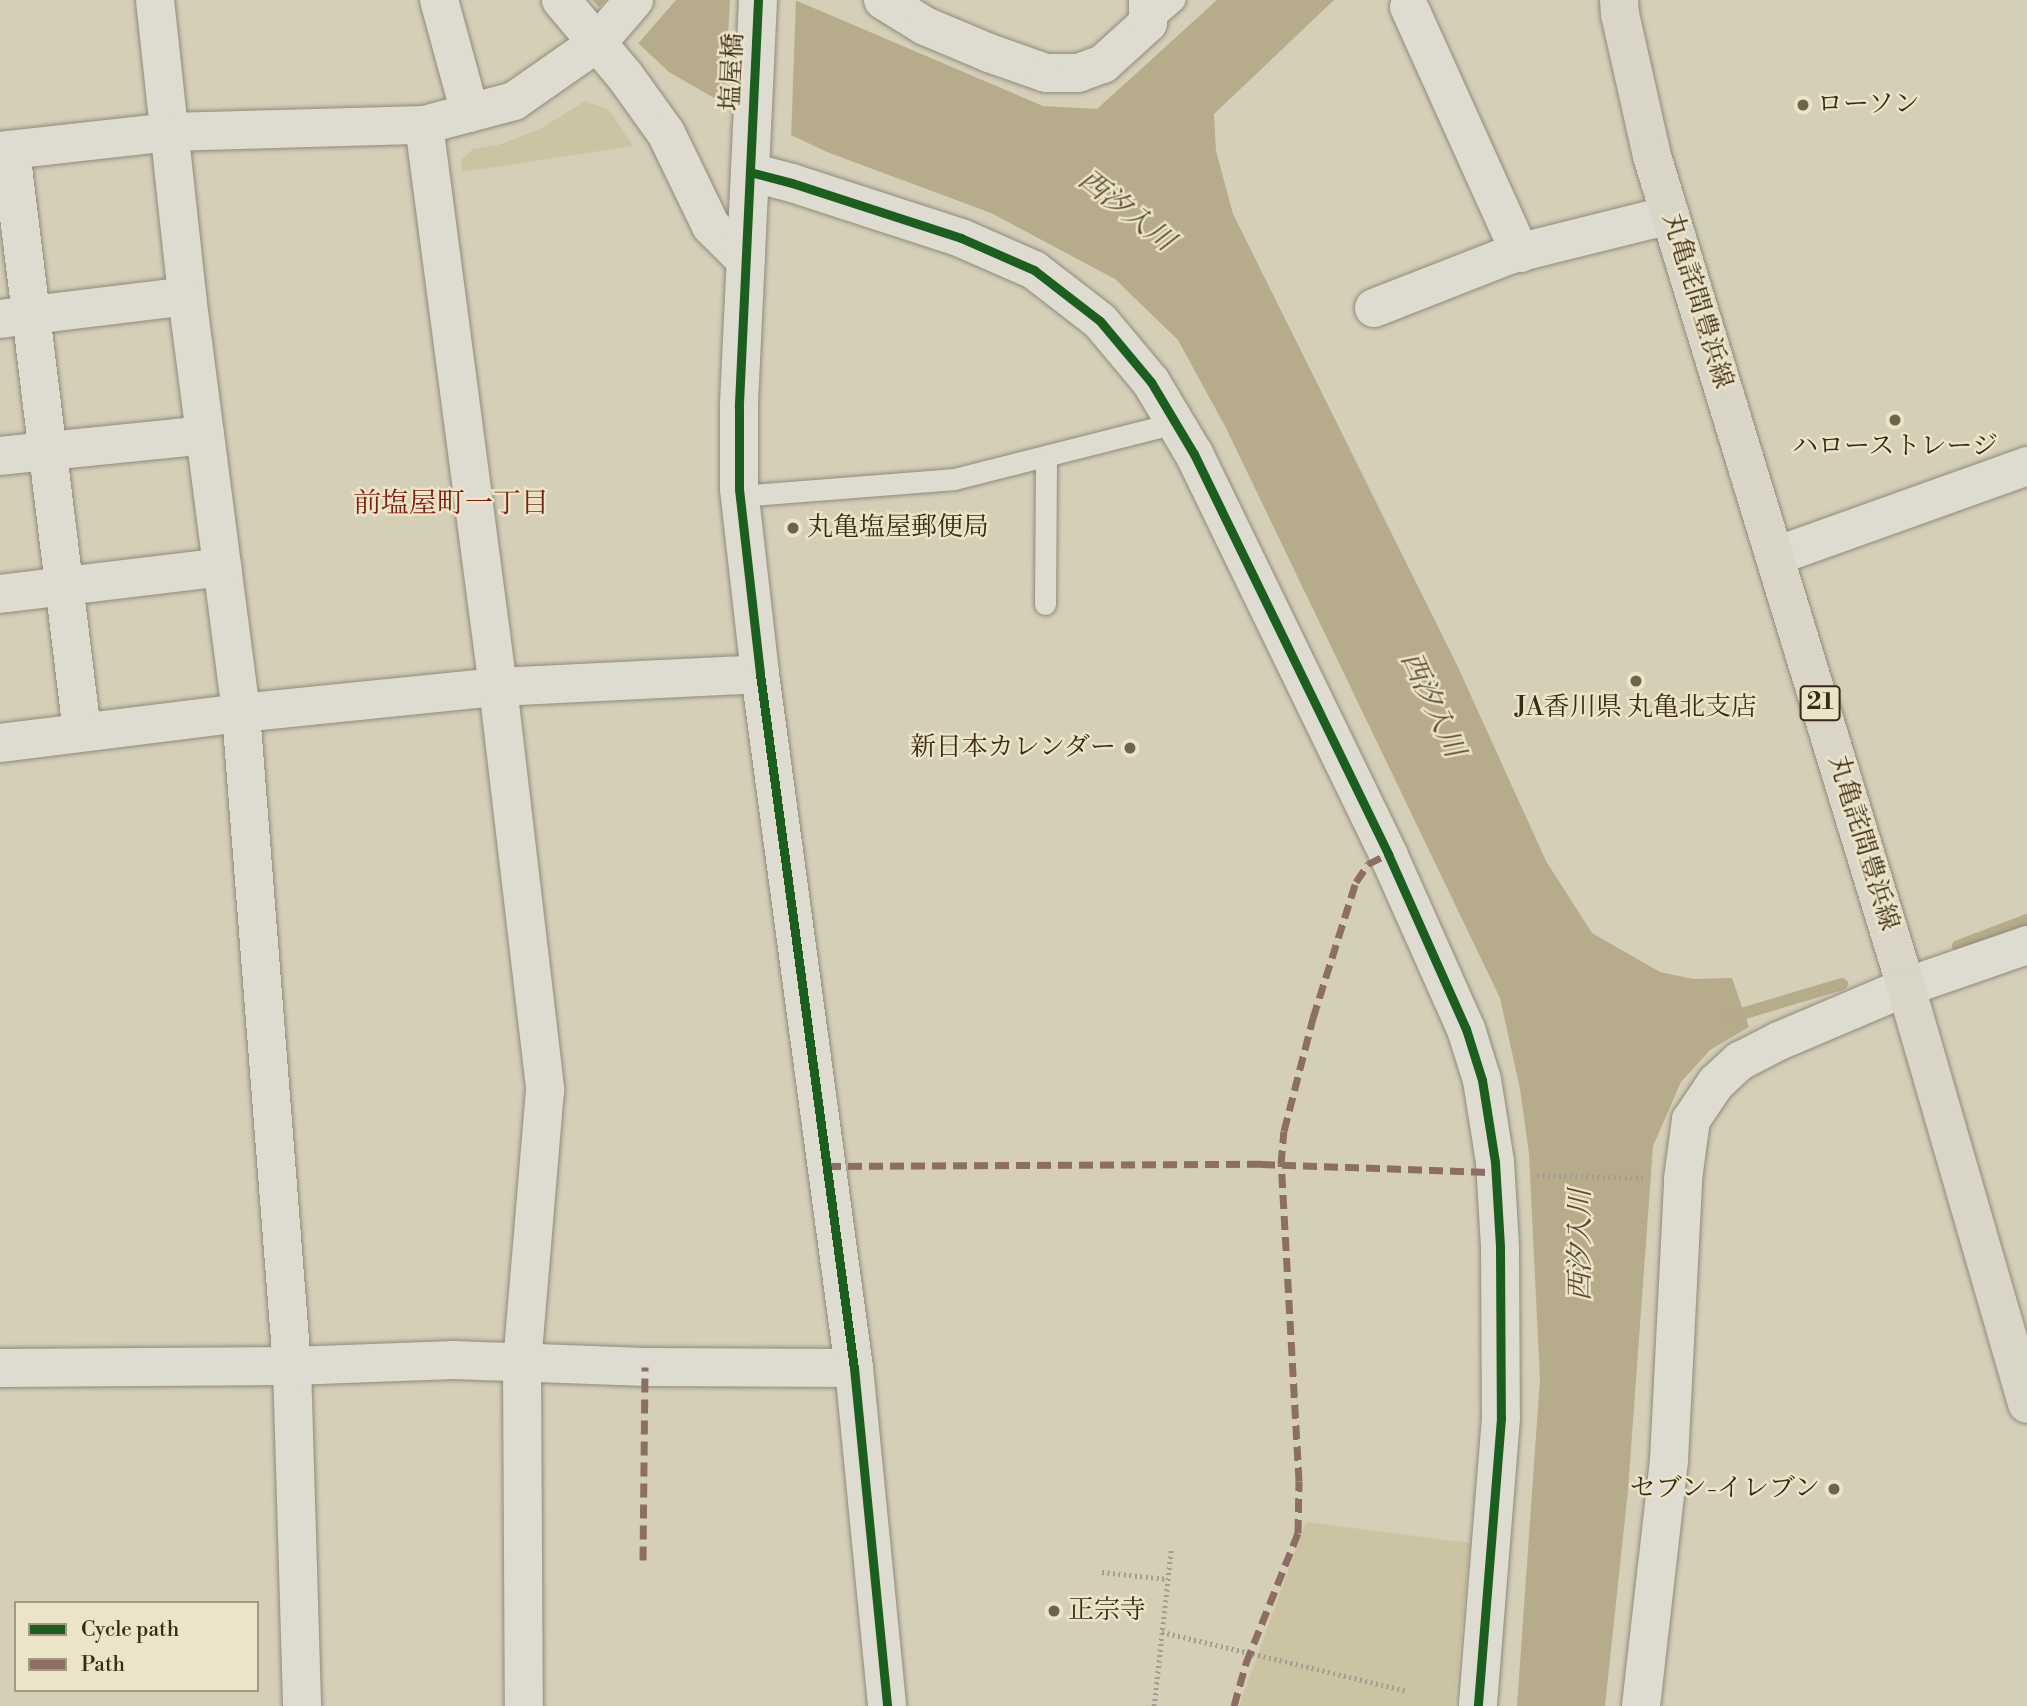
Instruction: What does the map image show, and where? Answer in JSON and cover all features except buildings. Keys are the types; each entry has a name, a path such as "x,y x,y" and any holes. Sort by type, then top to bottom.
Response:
{"main road":[{"name":"丸亀詫間豊浜線","path":"1619,0 1652,156 1906,987 2027,1404"}],"street":[{"path":"155,0 187,296 241,713 292,1366 302,1706"},
{"path":"439,0 470,113"},
{"path":"561,0 602,37 666,132 711,226 746,261"},
{"path":"82,732 49,451 16,318 6,151 169,132 424,125 514,101 602,37 634,0"},
{"name":"塩屋橋","path":"758,0 739,408 740,496 760,674 854,1368 887,1706"},
{"path":"883,0 925,26 1046,73 1078,73 1103,64 1157,8"},
{"path":"1409,7 1520,253"},
{"path":"424,125 498,687 545,1090 522,1362 524,1706"},
{"path":"750,160 792,183 961,238 1034,270 1100,321 1151,382 1194,454 1388,854 1466,1029 1482,1080 1495,1162 1500,1247 1501,1418 1478,1706"},
{"path":"1374,308 1520,253 1670,215"},
{"path":"16,318 187,296"},
{"path":"0,456 205,435"},
{"path":"1776,556 2027,466"},
{"path":"0,593 222,567"},
{"path":"0,743 241,713 498,687 760,674"},
{"path":"1641,1706 1669,1460 1683,1179 1690,1120 1716,1083 1740,1061 1906,987 2027,945"},
{"path":"0,1368 292,1366 454,1360 645,1367 854,1368"}],"lane":[{"path":"740,496 954,479 1175,423"},
{"path":"1045,604 1046,456"}],"path":[{"path":"1527,1175 1683,1179"},
{"path":"1154,1706 1171,1549"},
{"path":"1102,1572 1168,1579"},
{"path":"1162,1632 1407,1690"},
{"path":"1150,1667 1158,1669"}],"shaded area":[{"path":"585,101 609,110 633,146 462,172 461,160 473,149 498,145 540,129"},
{"path":"1306,1522 1470,1543 1454,1706 1239,1706"}],"water":[{"name":"西汐入川","path":"592,0 795,0 1043,106 1097,109 1217,0 1334,0 1214,114 1216,151 1233,214 1457,665 1546,861 1592,933 1660,972 1693,979 1732,978 1749,1027 1710,1050 1681,1082 1653,1146 1628,1490 1605,1706 1517,1706 1540,1379 1529,1154 1520,1089 1500,998 1226,428 1178,340 1115,279 991,213 827,152 721,102 669,72"}],"pier":[{"path":"605,0 676,0 636,46 597,10"},
{"path":"730,0 796,0 791,140 724,108"}],"waterway":[{"path":"1958,946 2027,920"},
{"path":"1728,1018 1842,984"}],"marked path":[{"path":"1234,1706 1246,1663 1298,1533 1299,1481 1281,1164 1284,1131 1313,1018 1356,882 1368,864 1388,854"},
{"path":"827,1166 1261,1164 1495,1172"},
{"path":"643,1560 645,1367"}],"cycle path":[{"path":"758,0 739,408 739,489 760,674 854,1368 887,1706"},
{"path":"750,172 961,238 1034,270 1100,321 1151,382 1194,454 1388,854 1466,1029 1482,1080 1495,1162 1500,1247 1501,1418 1478,1706"}],"place":[{"name":"ローソン","path":"1803,105"},
{"name":"ハローストレージ","path":"1895,420"},
{"name":"丸亀塩屋郵便局","path":"793,528"},
{"name":"JA香川県 丸亀北支店","path":"1636,681"},
{"name":"新日本カレンダー","path":"1130,748"},
{"name":"セブン-イレブン","path":"1834,1489"},
{"name":"正宗寺","path":"1054,1611"}],"district":[{"name":"前塩屋町一丁目","path":"451,504"}]}
